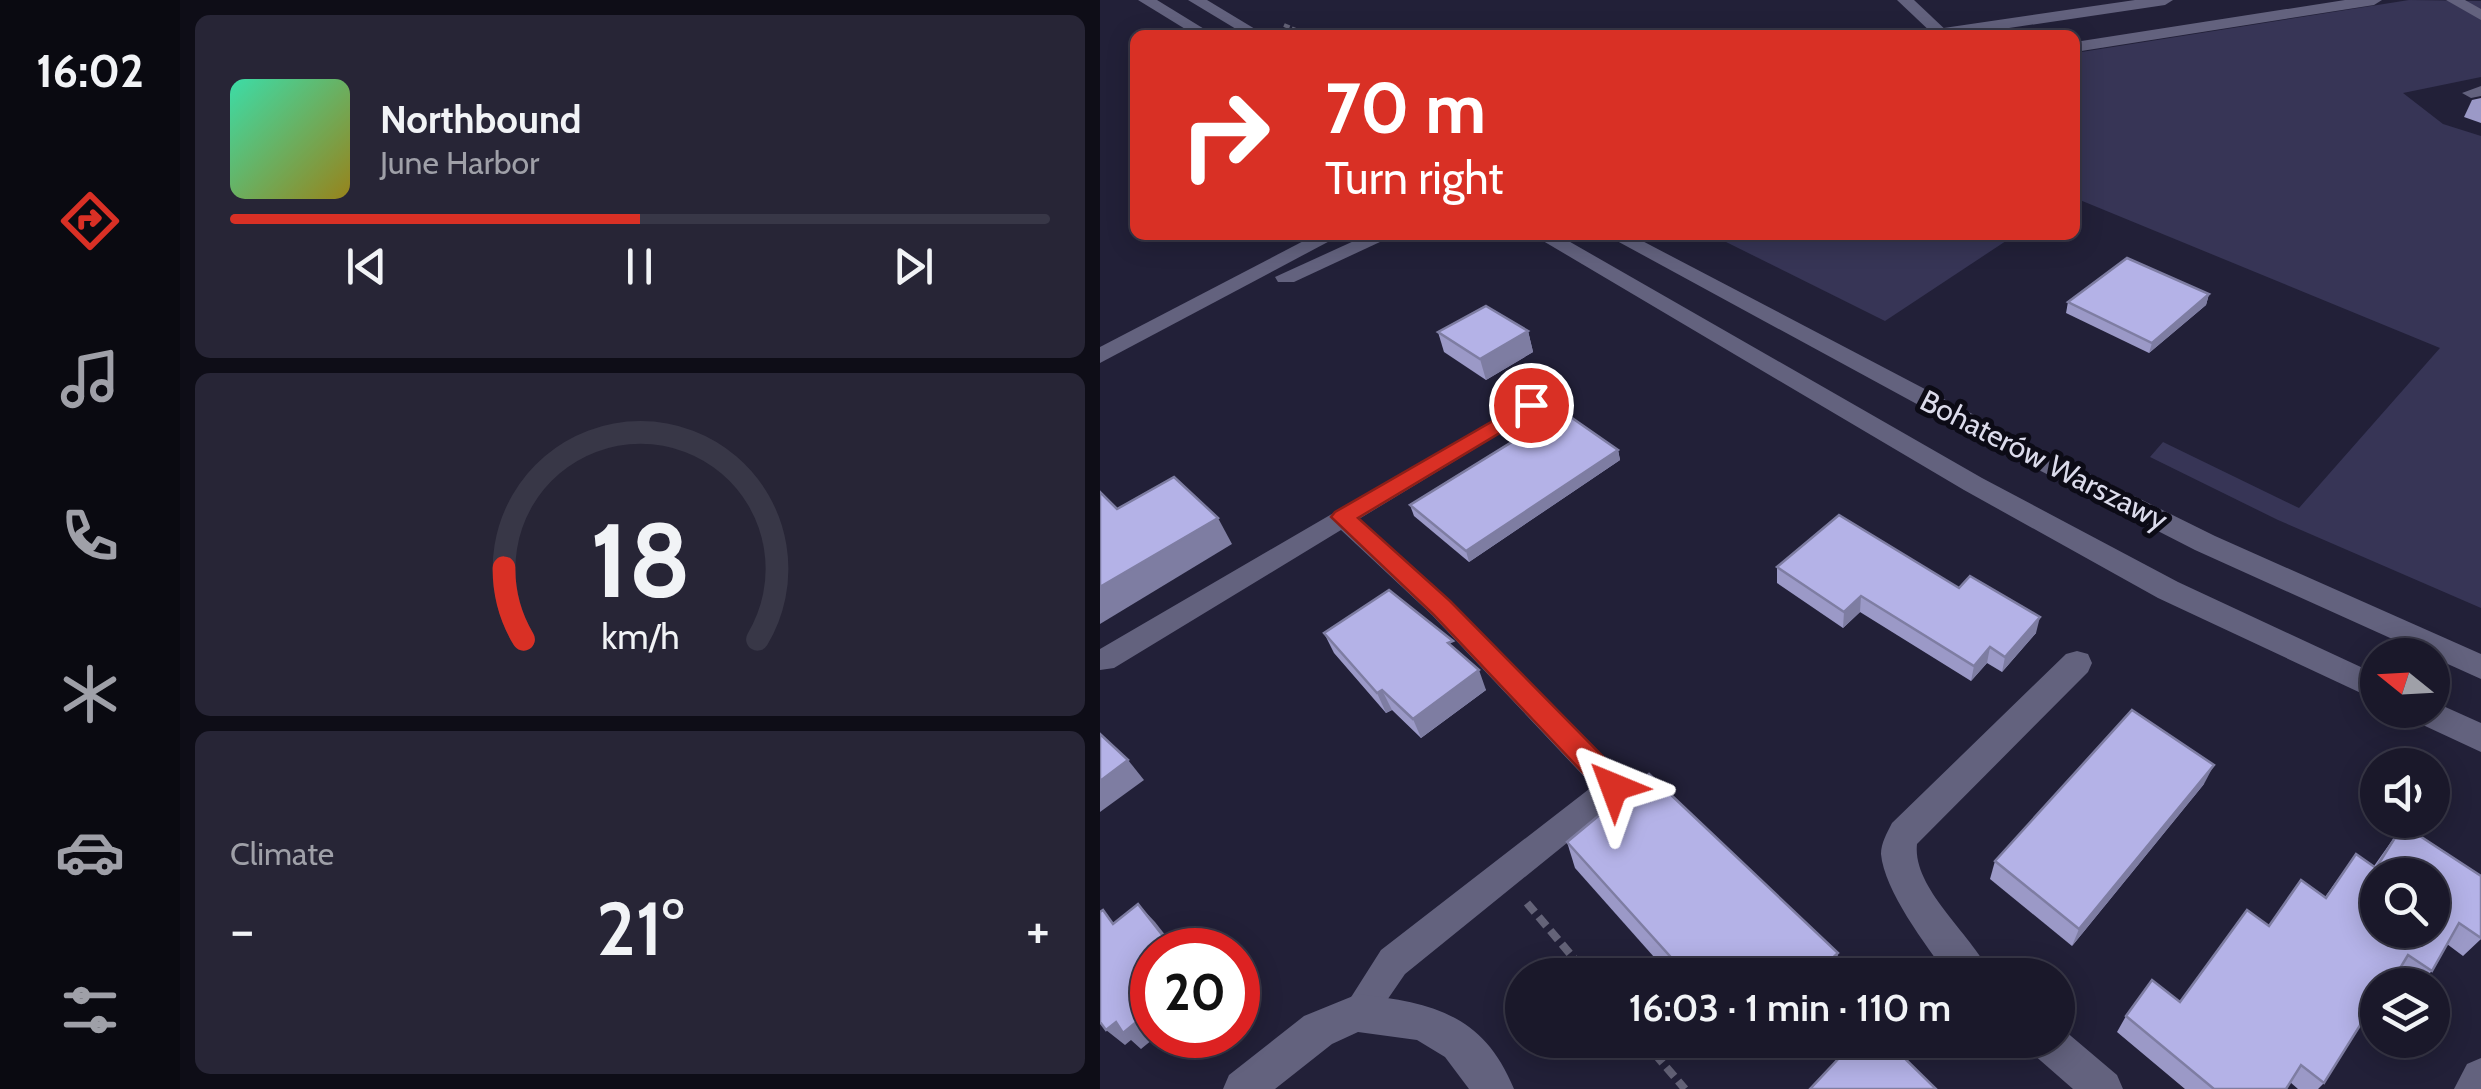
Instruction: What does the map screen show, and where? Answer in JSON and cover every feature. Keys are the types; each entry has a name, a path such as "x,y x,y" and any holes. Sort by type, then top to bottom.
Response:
{"main road":[{"path":"1146,0 1197,30"},
{"path":"1196,0 1248,30"},
{"path":"1905,0 1931,30"},
{"path":"1962,30 2164,0"},
{"path":"2080,46 2374,0"},
{"path":"2454,0 2481,15"},
{"path":"1100,356 1322,240"},
{"path":"1150,332 1373,240"},
{"name":"Bohaterów Warszawy","path":"1552,240 1973,484 2168,590 2360,681"},
{"name":"Bohaterów Warszawy","path":"1626,240 2188,534 2481,667"},
{"path":"1957,958 1914,888 1898,850 1904,834 2077,663"},
{"path":"2450,724 2481,738"},
{"path":"1243,1089 1318,1030 1358,1013 1423,1021 1459,1043 1494,1089"},
{"path":"2068,1058 2104,1089"},
{"path":"2474,1089 2481,1078"}],"lane":[{"path":"1104,660 1531,405"},
{"path":"1342,517 1441,608 1614,787 1393,962 1358,1013"}],"path":[{"path":"1503,875 1574,958"},
{"path":"1658,1058 1684,1089"}],"shaded area":[{"path":"2409,0 2481,1 2481,77 2403,93 2443,124 2481,136 2481,608 2278,520 2150,457 2163,442 2299,508 2440,348 2080,200 2080,52"},
{"path":"1722,240 2007,240 1885,321"}],"building":[{"path":"2127,258 2209,294 2152,343 2068,302"},
{"path":"1486,306 1528,331 1480,359 1438,332"},
{"path":"1562,411 1618,450 1466,551 1410,505"},
{"path":"1174,477 1218,518 1100,587 1100,492 1117,509"},
{"path":"1839,515 1959,588 1970,576 2040,617 2005,657 1990,647 1974,666 1861,596 1844,612 1777,567"},
{"path":"1389,590 1453,641 1448,643 1479,670 1413,719 1382,690 1377,693 1324,633"},
{"path":"2132,710 2214,765 2079,929 1995,861"},
{"path":"1100,734 1128,760 1100,781"},
{"path":"1649,774 1838,953 1833,958 1672,958 1567,842"},
{"path":"2395,838 2423,838 2481,876 2481,938 2459,923 2450,939 2450,858 2382,858"},
{"path":"2356,854 2362,858 2360,948 2445,948 2434,968 2408,955 2400,968 2360,968 2360,1025 2324,1083 2301,1065 2286,1089 2214,1089 2126,1016 2152,980 2180,1002 2247,910 2269,926 2301,880 2326,898"},
{"path":"1138,904 1157,928 1130,928 1130,1027 1123,1033 1116,1022 1106,1030 1100,1022 1100,912 1103,910 1113,924"},
{"path":"1839,1058 1904,1058 1936,1089 1810,1089"}],"route":[{"path":"1531,405 1342,517 1441,608 1614,787"}]}
